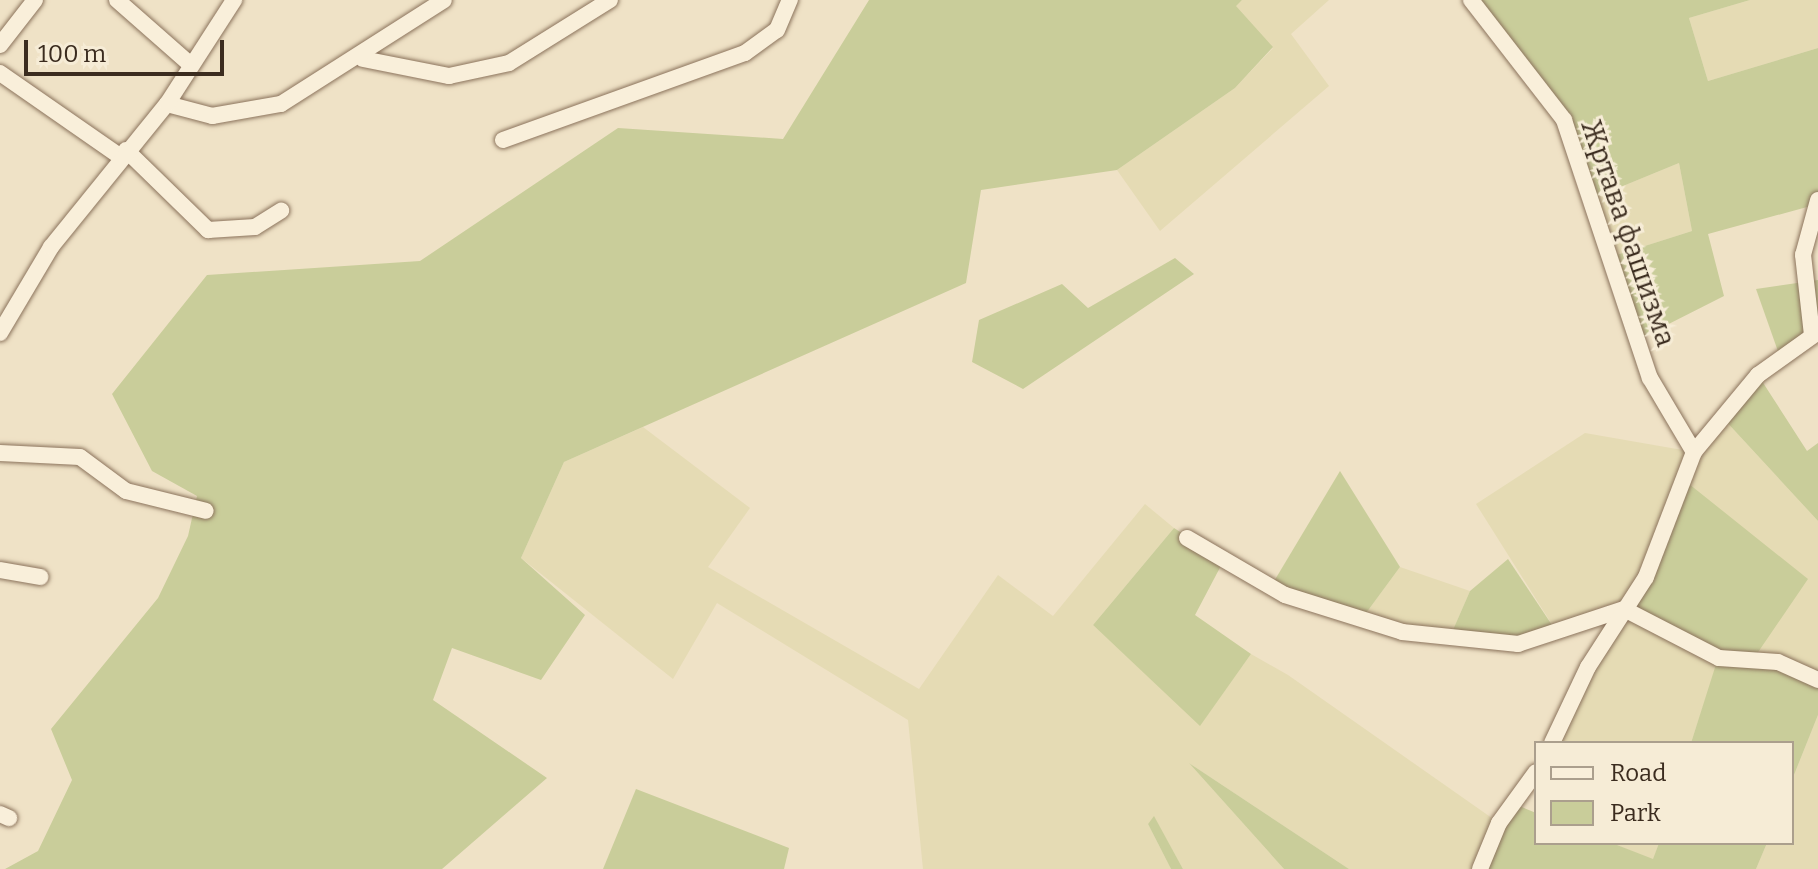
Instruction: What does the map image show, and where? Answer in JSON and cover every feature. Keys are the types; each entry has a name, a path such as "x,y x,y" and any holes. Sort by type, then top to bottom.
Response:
{"street":[{"path":"0,45 35,0"},
{"path":"117,0 191,65"},
{"path":"0,333 51,247 167,104 234,0"},
{"path":"167,104 192,115 265,110 363,59 444,0"},
{"path":"363,59 449,76 509,63 610,0"},
{"path":"503,140 752,50 777,30 790,0"},
{"name":"Жртава фашизма","path":"1471,0 1564,120 1650,378 1694,452"},
{"path":"0,73 124,154 208,230 255,227 281,211"},
{"path":"1553,741 1624,609 1646,577 1694,452 1758,375 1815,334 1803,255 1818,200"},
{"path":"0,453 80,457 126,491 206,511"},
{"path":"1187,538 1285,595 1402,632 1518,644 1624,609 1719,658 1778,662 1818,680"},
{"path":"0,570 40,577"},
{"path":"1480,869 1499,823 1534,775"}],"shaded area":[{"path":"1242,0 1329,0 1291,34 1329,86 1160,231 1117,170 1235,88 1273,48 1235,6"},
{"path":"1750,0 1818,0 1818,48 1708,81 1689,18"},
{"path":"1679,163 1692,231 1607,258 1589,200"},
{"path":"1722,417 1818,521 1818,680 1719,658 1692,741 1553,741 1623,610 1558,634 1476,504 1585,433 1694,452"},
{"path":"643,427 750,508 708,567 919,689 998,575 1053,616 1145,504 1174,528 1093,625 1200,725 1251,654 1288,675 1499,823 1480,869 1349,869 1189,763 1284,869 1183,869 1154,817 1148,824 1171,869 923,869 908,720 717,603 673,679 521,558 564,462"},
{"path":"1400,567 1470,591 1449,639 1361,620"},
{"path":"1818,715 1818,869 1756,869 1766,845 1794,845 1794,775"},
{"path":"1617,845 1658,845 1653,860"}],"green space":[{"path":"869,0 1242,0 1236,6 1273,47 1235,88 1117,170 981,190 966,283 564,462 521,558 585,615 541,680 452,648 433,700 547,778 442,869 5,869 38,851 72,780 51,729 158,598 188,536 197,496 152,471 112,394 207,275 420,261 618,128 783,139"},
{"path":"1471,0 1750,0 1689,18 1708,81 1818,48 1818,204 1708,234 1724,296 1637,340 1607,258 1692,231 1679,163 1589,200 1564,120"},
{"path":"1175,258 1194,274 1023,389 972,362 979,320 1062,284 1088,308"},
{"path":"1818,280 1818,332 1780,357 1756,289"},
{"path":"1758,375 1807,451 1818,443 1818,521 1722,417"},
{"path":"1340,471 1400,567 1361,620 1270,588"},
{"path":"1684,480 1808,579 1752,661 1818,680 1818,715 1794,775 1794,741 1692,741 1718,658 1624,609"},
{"path":"1174,528 1224,560 1195,615 1251,654 1200,726 1093,625"},
{"path":"1508,559 1558,634 1449,639 1470,591"},
{"path":"1189,763 1349,869 1284,869"},
{"path":"636,789 789,848 784,869 603,869"},
{"path":"1512,803 1534,812 1534,845 1617,845 1653,859 1658,845 1766,845 1756,869 1480,869"},
{"path":"1154,816 1183,869 1171,869 1148,824"}]}
